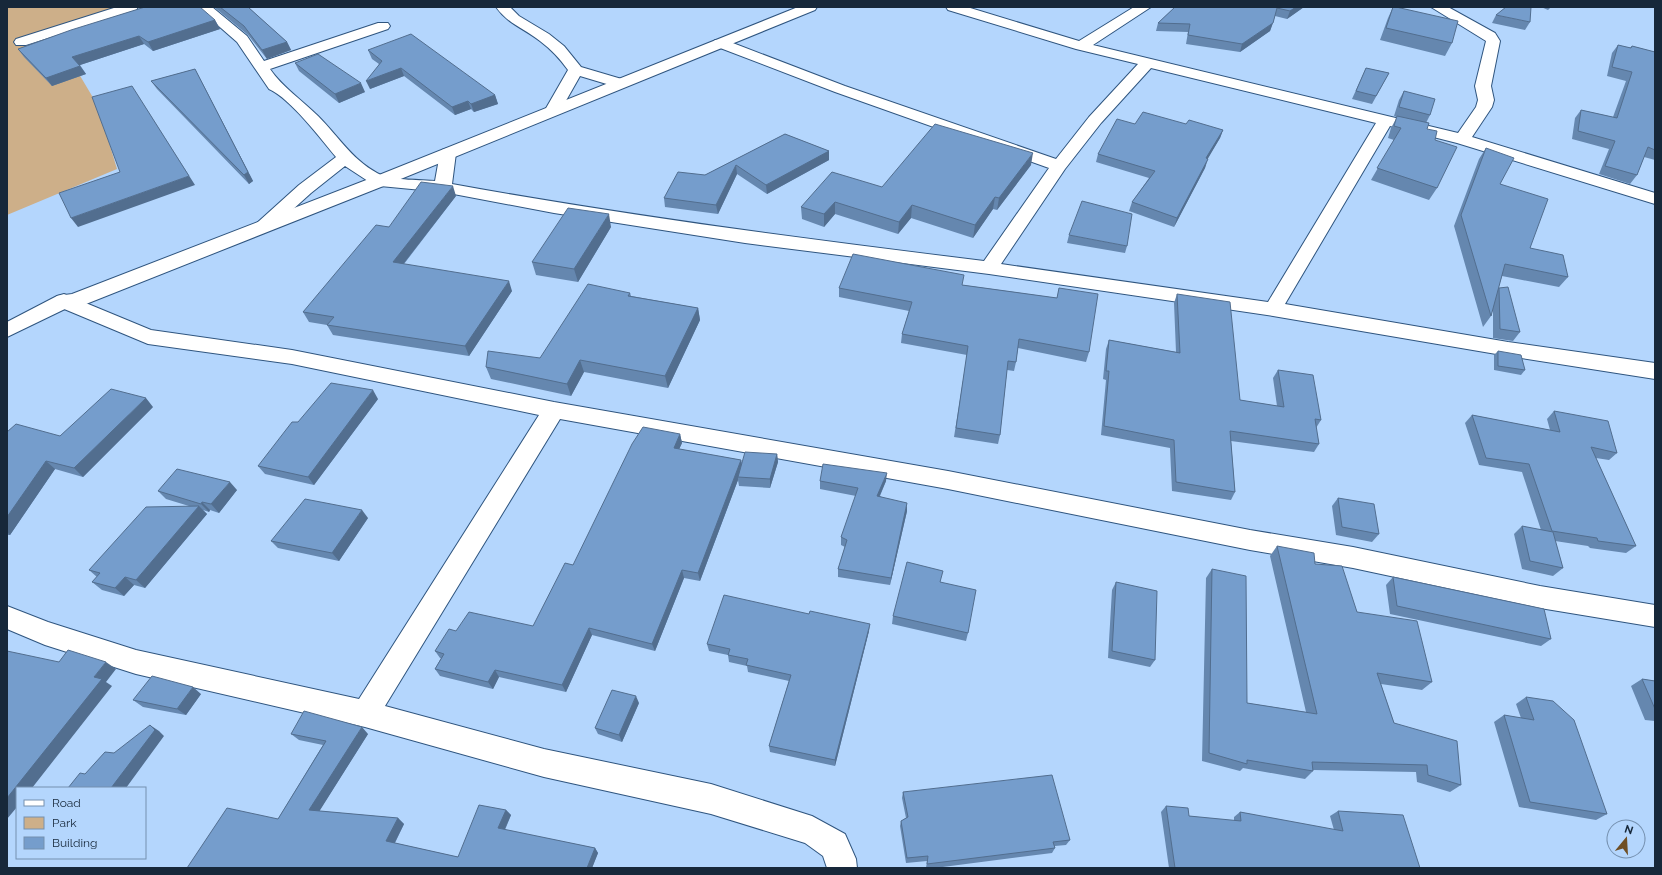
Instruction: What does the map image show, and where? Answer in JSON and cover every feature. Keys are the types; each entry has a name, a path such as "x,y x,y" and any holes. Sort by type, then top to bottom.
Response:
{"street":[{"path":"21,42 130,7"},
{"path":"204,7 242,39 274,86 281,89 313,120 345,158 380,181 443,187 554,208 737,236 989,268 1146,292 1273,309 1508,349 1655,371"},
{"path":"503,7 514,19 544,37 559,49 576,70 620,83"},
{"path":"7,330 64,301 74,301 380,181 810,7"},
{"path":"953,7 1080,46 1462,139 1655,199"},
{"path":"1080,46 1144,7"},
{"path":"1438,7 1490,36 1493,41 1483,86 1486,100 1484,107 1462,139"},
{"path":"262,67 383,26"},
{"path":"720,43 840,89 1059,166"},
{"path":"989,268 1059,166 1095,120 1148,62"},
{"path":"553,110 576,70"},
{"path":"1273,309 1386,120"},
{"path":"443,187 448,153"},
{"path":"264,226 305,189 345,158"},
{"path":"64,301 148,337 292,357 554,410 948,480 1250,540 1297,546 1526,594 1617,608 1655,616"},
{"path":"365,714 554,410"},
{"path":"7,617 45,633 136,662 365,714 544,763 711,799 812,831 834,845 842,859 842,868"}],"green space":[{"path":"7,7 124,7 54,32 98,106 117,169 7,215"}],"building":[{"path":"145,7 200,7 215,20 148,42 139,36 72,57 80,66 46,78 18,49 71,30"},
{"path":"220,7 248,7 287,42 262,50 244,26"},
{"path":"1175,7 1296,7 1290,11 1277,8 1273,23 1242,44 1188,35 1190,24 1158,23"},
{"path":"1393,7 1458,21 1452,43 1386,28"},
{"path":"1506,7 1531,7 1530,22 1496,15"},
{"path":"411,34 495,95 471,104 468,101 452,107 401,68 366,81 382,61 368,50"},
{"path":"1618,45 1631,48 1632,46 1655,52 1655,150 1648,147 1637,175 1605,166 1615,141 1578,131 1581,110 1617,118 1632,72 1612,67"},
{"path":"318,54 361,83 335,94 295,63"},
{"path":"1366,68 1389,73 1376,96 1356,91"},
{"path":"195,69 248,172 244,175 151,81"},
{"path":"132,86 189,176 71,218 59,193 120,172 92,97"},
{"path":"1404,91 1435,99 1430,115 1399,107"},
{"path":"1143,112 1186,124 1189,120 1223,130 1206,158 1208,159 1177,218 1132,202 1155,171 1098,154 1117,119 1135,124"},
{"path":"1397,116 1429,123 1427,129 1437,131 1435,140 1457,147 1437,188 1377,168 1401,128 1394,126"},
{"path":"935,124 1033,153 999,198 995,197 975,225 912,205 899,222 835,202 824,214 801,207 832,172 882,187"},
{"path":"785,134 829,151 766,185 736,165 716,205 664,198 678,172 705,175"},
{"path":"1486,148 1514,158 1500,184 1548,199 1530,248 1563,255 1568,277 1505,264 1491,316 1461,215"},
{"path":"421,182 453,186 393,262 509,281 465,346 327,325 334,317 303,312 376,225 389,227"},
{"path":"1082,201 1132,214 1127,246 1069,235"},
{"path":"568,208 609,214 574,269 532,262"},
{"path":"853,254 964,275 962,285 1057,298 1059,288 1098,294 1089,352 1019,339 1016,362 1008,361 1000,435 956,428 968,346 902,334 912,302 839,288"},
{"path":"588,284 630,293 628,296 698,308 665,376 580,360 567,384 486,367 488,351 540,358"},
{"path":"1508,287 1520,332 1500,329 1499,288"},
{"path":"1177,294 1230,302 1240,400 1284,407 1278,370 1313,375 1321,420 1315,419 1319,444 1230,431 1235,492 1176,482 1174,440 1104,426 1109,371 1106,371 1109,340 1180,353"},
{"path":"1498,351 1521,355 1525,370 1498,366"},
{"path":"331,383 373,390 308,477 258,466 292,422 298,422"},
{"path":"111,389 146,398 74,468 46,461 7,517 7,432 16,424 60,436"},
{"path":"1554,411 1608,421 1617,453 1591,447 1636,546 1598,541 1597,538 1552,531 1529,464 1486,458 1472,415 1560,432"},
{"path":"643,427 680,434 674,448 741,460 698,573 682,570 652,644 589,628 562,685 495,670 488,682 435,669 444,654 435,651 449,629 456,631 469,612 533,626 565,563 573,565 632,444"},
{"path":"745,452 777,454 770,479 738,477"},
{"path":"823,464 887,473 877,496 907,503 891,578 838,569 847,540 841,537 858,488 820,481"},
{"path":"177,469 230,482 211,504 202,502 201,504 158,491"},
{"path":"1338,498 1374,504 1379,534 1342,527"},
{"path":"305,499 362,510 332,553 271,541"},
{"path":"199,506 136,580 125,577 115,588 92,582 100,573 89,570 146,507"},
{"path":"1522,526 1553,532 1563,568 1530,561"},
{"path":"1277,546 1314,553 1315,564 1342,566 1357,612 1417,621 1432,682 1377,673 1394,723 1457,741 1461,785 1428,775 1427,765 1312,762 1313,771 1247,760 1247,764 1209,753 1212,569 1246,576 1247,703 1317,714"},
{"path":"907,562 943,571 940,582 976,590 968,633 893,616"},
{"path":"1393,577 1544,609 1551,639 1397,606"},
{"path":"1116,582 1157,591 1155,660 1112,651"},
{"path":"724,595 809,614 810,611 870,624 835,760 769,746 791,675 746,665 748,659 728,655 730,649 707,644"},
{"path":"68,650 106,662 94,677 102,679 7,798 7,651 59,662"},
{"path":"152,676 193,687 177,709 133,700"},
{"path":"1642,679 1655,681 1655,709"},
{"path":"612,690 636,696 619,735 595,728"},
{"path":"1526,697 1553,701 1574,720 1607,814 1530,802 1504,715 1534,720"},
{"path":"304,711 362,727 309,810 398,818 386,841 458,857 479,805 506,810 498,828 595,848 587,868 187,868 227,808 278,819 326,741 291,734"},
{"path":"150,725 155,730 112,787 69,787 80,773 85,774 105,752 114,753"},
{"path":"1052,775 1070,840 1053,842 1055,848 927,864 928,856 907,858 901,821 908,817 903,792"},
{"path":"1166,806 1188,808 1189,816 1241,821 1240,812 1343,831 1338,811 1403,815 1420,868 1175,868"}]}
